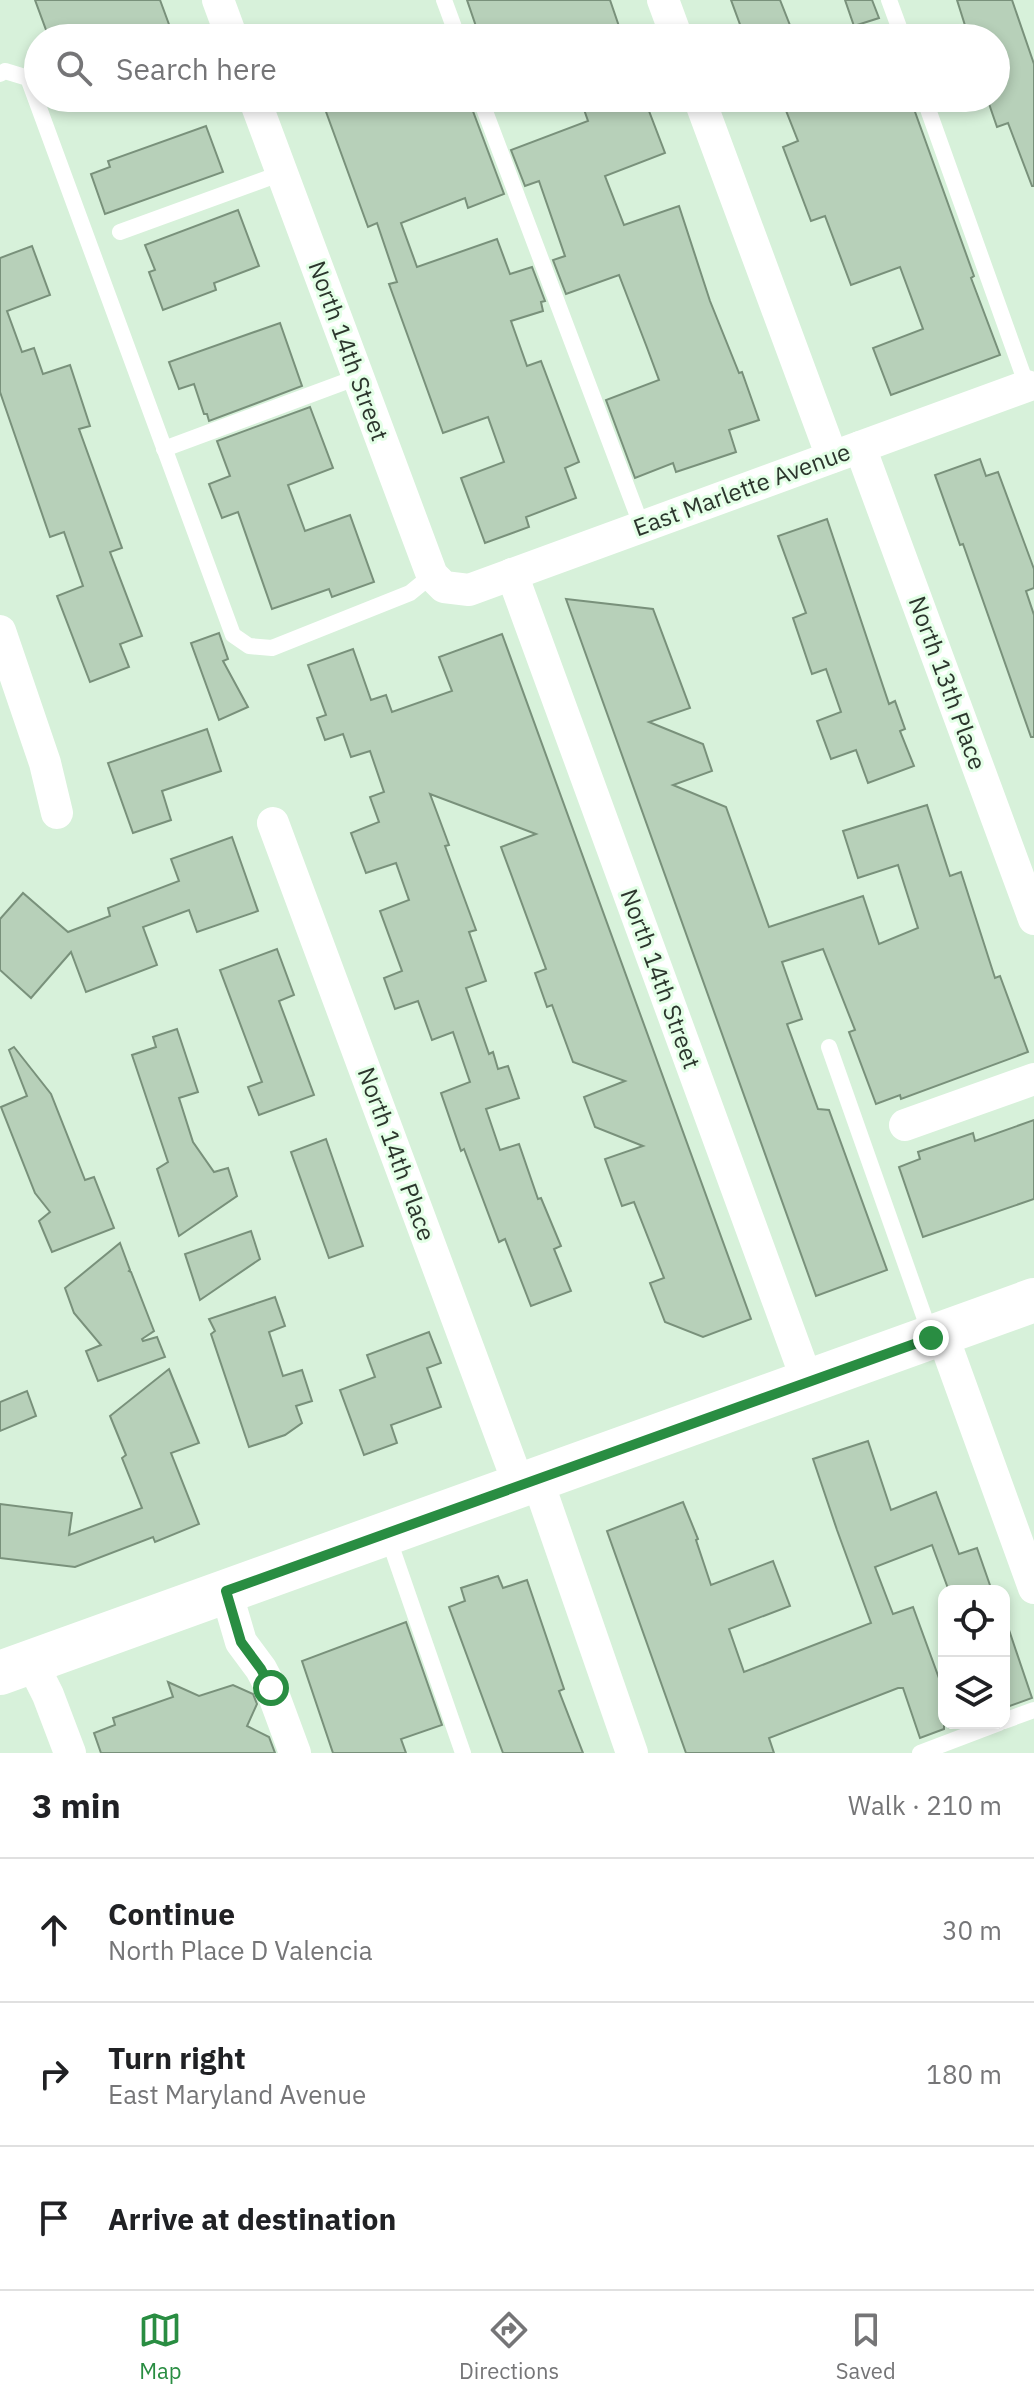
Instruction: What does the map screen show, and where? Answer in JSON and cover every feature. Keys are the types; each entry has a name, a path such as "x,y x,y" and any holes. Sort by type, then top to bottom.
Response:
{"street":[{"path":"218,0 227,24"},
{"path":"663,0 672,24"},
{"name":"North 14th Street","path":"259,112 358,377 444,582"},
{"name":"North 13th Place","path":"705,112 1034,919"},
{"name":"East Marlette Avenue","path":"444,582 469,590 1027,386"},
{"name":"North 14th Street","path":"512,574 808,1383"},
{"path":"0,631 45,763 57,813"},
{"name":"North 14th Place","path":"273,823 632,1753"},
{"path":"905,1125 1034,1079"},
{"path":"70,1753 48,1695 16,1667 1034,1300"},
{"path":"937,1336 1034,1588"},
{"path":"226,1591 241,1642 271,1688 295,1753"}],"lane":[{"path":"444,0 453,24"},
{"path":"889,0 898,24"},
{"path":"0,74 5,71 24,77"},
{"path":"40,112 233,635 249,646 272,648 444,582"},
{"path":"485,112 642,527"},
{"path":"929,112 1027,386"},
{"path":"120,232 282,173"},
{"path":"164,449 358,377"},
{"path":"829,1047 937,1336"},
{"path":"387,1533 463,1753"},
{"path":"1010,1719 1034,1710"},
{"path":"920,1753 983,1729"}],"building":[{"path":"35,0 160,0 169,24 44,24"},
{"path":"467,0 610,0 618,24 475,24"},
{"path":"731,0 780,0 789,24 740,24"},
{"path":"845,0 872,0 879,18 853,24"},
{"path":"957,0 1012,0 1034,64 1034,186 1008,123 997,127 992,112 1010,112 1010,24 965,24"},
{"path":"326,112 473,112 504,194 468,208 465,198 401,223 417,267 497,239 510,274 532,267 545,301 541,302 543,311 511,321 527,366 541,361 579,462 565,468 576,498 526,517 529,527 485,543 461,478 504,462 488,417 443,433 389,284 397,282 377,223 368,227"},
{"path":"585,112 649,112 665,153 605,176 624,225 679,206 710,301 739,373 742,372 759,420 729,430 736,452 676,472 673,463 635,478 606,400 659,380 646,345 619,275 566,294 553,260 565,256 539,181 525,186 511,150 588,121"},
{"path":"787,112 915,112 1000,355 891,395 873,348 923,329 900,267 851,285 825,216 811,221 783,147 798,141"},
{"path":"206,126 223,172 105,214 91,174 110,167 108,161"},
{"path":"238,210 259,266 214,283 216,290 163,310 149,272 155,270 145,245"},
{"path":"32,246 50,295 7,311 22,352 34,348 43,374 70,365 90,426 79,429 122,548 110,552 142,636 120,644 129,667 90,682 57,596 83,586 64,532 50,537 0,392 0,258"},
{"path":"280,323 302,386 209,421 194,384 179,389 169,362"},
{"path":"310,407 333,468 288,485 305,531 350,515 374,582 332,597 329,589 272,609 238,512 222,518 209,484 230,476 217,441"},
{"path":"980,459 986,476 998,472 1034,569 1034,588 1026,591 1034,615 1034,737 1031,737 963,544 960,545 935,475"},
{"path":"827,519 889,704 895,701 905,729 900,731 914,766 868,783 856,750 831,759 817,721 841,712 826,669 812,674 793,618 806,613 778,536"},
{"path":"566,599 653,609 690,708 649,722 703,744 712,771 673,785 726,807 769,927 863,896 879,944 918,928 898,865 858,878 843,831 927,805 950,876 961,872 995,978 1000,976 1028,1052 901,1099 900,1095 876,1104 849,1032 855,1030 823,949 782,962 802,1019 787,1024 818,1109 829,1110 887,1270 816,1296"},
{"path":"219,633 228,659 223,661 248,707 219,720 191,643"},
{"path":"502,634 751,1319 703,1337 665,1322 650,1283 664,1278 634,1202 622,1206 605,1159 643,1146 595,1127 584,1097 625,1081 573,1062 552,1005 547,1007 535,973 546,969 501,847 536,834 430,794 449,845 445,846 476,930 469,932 486,981 466,988 489,1054 493,1052 498,1069 508,1066 519,1098 486,1109 500,1150 519,1144 538,1199 541,1198 561,1246 554,1249 571,1291 531,1306 505,1239 499,1242 464,1149 461,1151 441,1093 470,1082 453,1032 432,1040 418,1001 395,1009 384,978 402,971 380,911 409,900 396,863 366,873 351,833 379,822 370,797 384,792 370,751 351,757 343,734 325,740 317,718 326,715 308,665 353,649 371,700 386,695 392,712 452,691 439,657"},
{"path":"207,729 221,771 162,791 171,820 133,833 108,763"},
{"path":"232,837 258,911 197,932 189,910 143,927 157,965 86,992 71,952 31,998 0,970 0,919 23,893 68,932 110,916 108,908 179,881 171,859"},
{"path":"277,949 294,995 279,1001 314,1095 259,1115 248,1087 262,1082 220,970"},
{"path":"177,1029 198,1092 179,1098 193,1142 214,1172 228,1168 237,1196 179,1236 157,1169 168,1162 132,1055 156,1047 153,1037"},
{"path":"14,1047 51,1094 85,1180 94,1177 114,1228 52,1252 39,1221 50,1212 35,1193 1,1107 27,1096 9,1050"},
{"path":"1034,1120 1034,1199 923,1237 899,1167 920,1159 918,1152 973,1133 975,1141"},
{"path":"326,1139 363,1246 329,1258 291,1152"},
{"path":"251,1231 260,1259 200,1300 185,1254"},
{"path":"120,1243 154,1331 142,1339 157,1337 165,1357 98,1381 86,1351 101,1345 74,1313 65,1288"},
{"path":"275,1297 285,1326 269,1332 283,1376 302,1370 312,1401 296,1406 302,1423 285,1435 249,1447 211,1334 215,1331 209,1319"},
{"path":"429,1332 441,1363 427,1368 441,1407 391,1425 397,1443 364,1455 340,1390 375,1377 367,1355"},
{"path":"169,1369 199,1443 171,1453 199,1524 155,1542 153,1537 75,1567 0,1558 0,1504 72,1513 69,1535 142,1508 122,1458 126,1455 110,1416"},
{"path":"27,1391 36,1416 0,1431 0,1402"},
{"path":"868,1441 891,1510 936,1492 959,1554 977,1548 990,1585 947,1585 932,1545 875,1567 893,1614 913,1607 938,1676 938,1729 944,1729 920,1738 903,1688 898,1688 769,1738 774,1753 686,1753 607,1531 683,1502 711,1585 773,1561 790,1606 729,1629 744,1672 871,1623 813,1459"},
{"path":"498,1576 503,1588 527,1580 564,1689 559,1691 583,1753 503,1753 449,1607 465,1601 461,1588"},
{"path":"406,1622 442,1725 401,1739 406,1753 333,1753 302,1661"},
{"path":"1010,1633 1032,1698 1010,1706"},
{"path":"168,1682 199,1696 233,1685 253,1694 257,1704 247,1726 269,1737 275,1753 101,1753 94,1733 115,1725 113,1718 173,1697"}],"route":[{"path":"271,1688 241,1642 226,1591 931,1338"}]}
